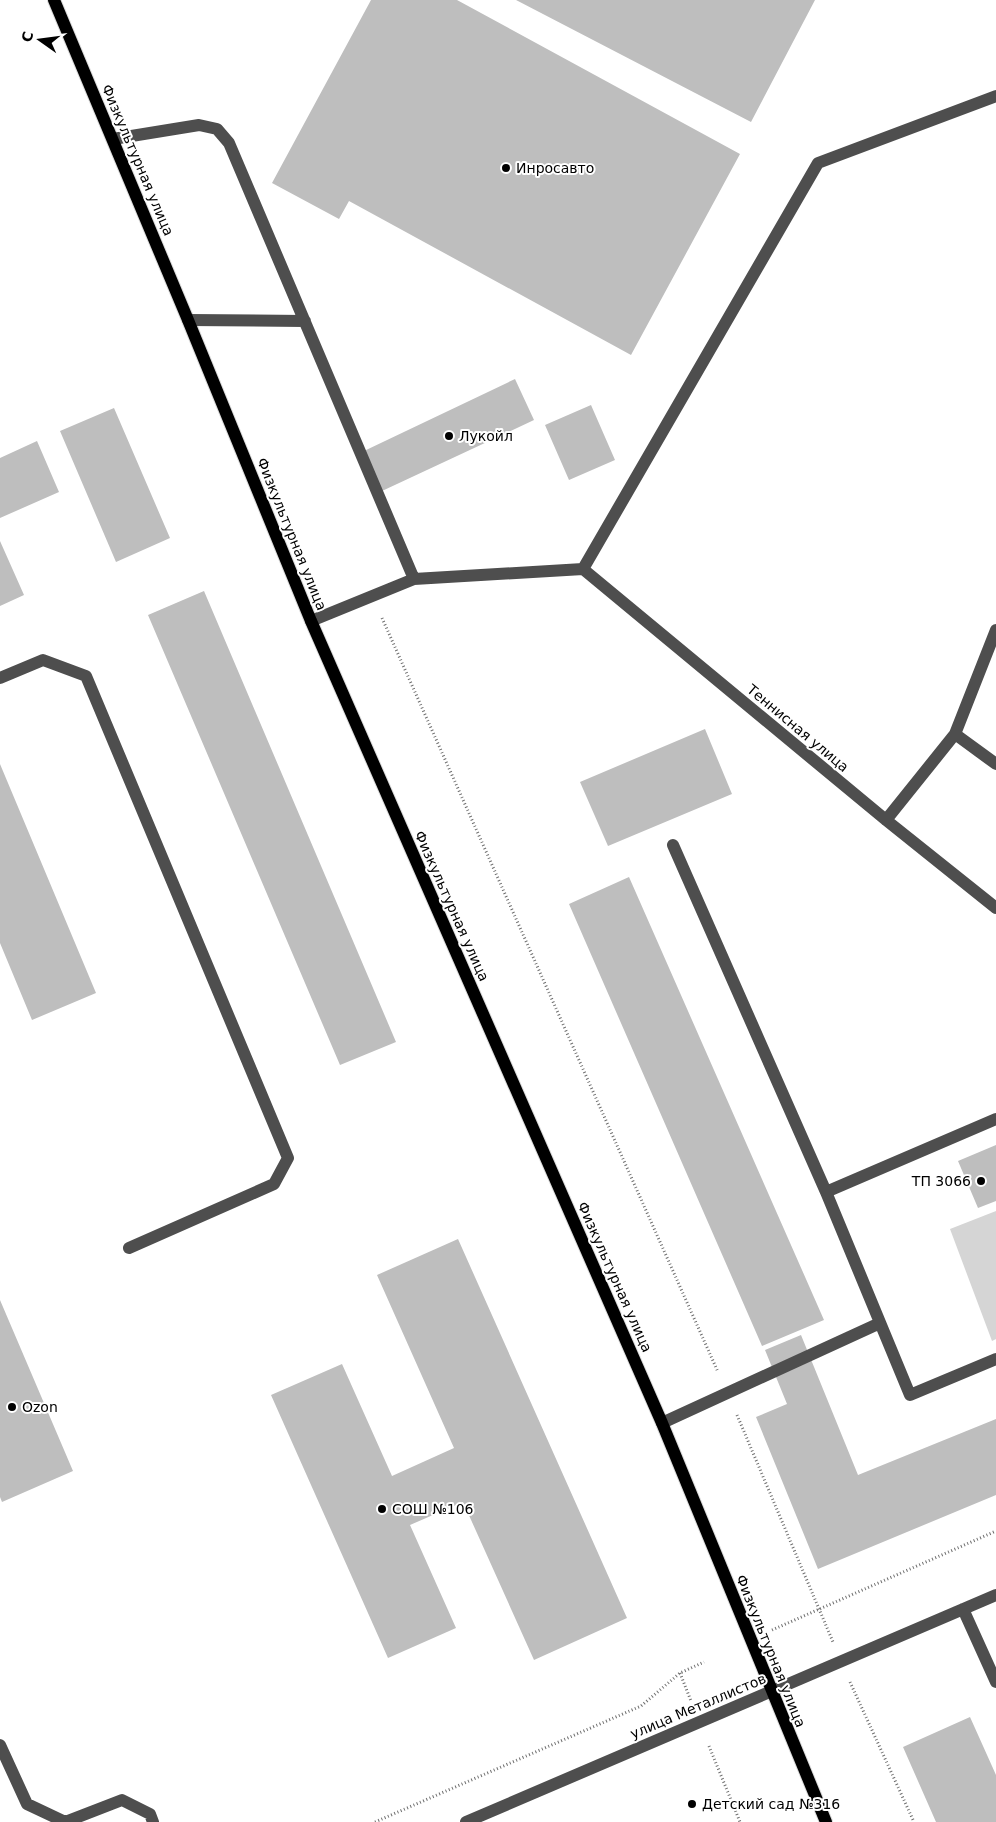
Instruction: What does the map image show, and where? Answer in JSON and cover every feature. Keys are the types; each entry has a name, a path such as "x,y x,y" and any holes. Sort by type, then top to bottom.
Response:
{"main road":[{"name":"Физкультурная улица","path":"54,0 311,621 662,1423 826,1822"}],"street":[{"path":"311,621 414,579 583,569 818,164 996,96"},
{"path":"113,139 199,125 217,129 229,143 414,579"},
{"path":"188,320 305,321"},
{"name":"Теннисная улица","path":"583,569 886,820 996,908"},
{"path":"886,820 955,734 996,630"},
{"path":"0,678 43,660 86,676 288,1158 274,1184 129,1248"},
{"path":"955,734 996,764"},
{"path":"674,845 826,1192 910,1395 996,1359"},
{"path":"826,1192 996,1119"},
{"path":"662,1423 880,1323"},
{"name":"улица Металлистов","path":"466,1822 996,1595"},
{"path":"963,1609 996,1682"},
{"path":"0,1746 27,1804 65,1822 122,1800 150,1814 154,1822"}],"path":[{"path":"373,596 727,1393 841,1661 914,1822"},
{"path":"767,1632 996,1531"},
{"path":"374,1822 640,1706 680,1673 704,1662"},
{"path":"680,1673 694,1708"},
{"path":"709,1746 740,1822"}],"shaded area":[{"path":"996,1211 996,1339 992,1341 950,1229"}],"building":[{"name":"Инросавто","path":"371,0 457,0 740,154 631,355 349,201 339,219 272,183"},
{"path":"516,0 815,0 751,122"},
{"name":"Лукойл","path":"515,379 534,420 382,491 364,451"},
{"path":"591,405 615,460 569,480 545,425"},
{"path":"114,408 170,538 116,562 60,431"},
{"path":"37,441 59,492 0,518 0,458"},
{"path":"0,541 24,595 0,606"},
{"path":"204,591 396,1042 340,1065 148,615"},
{"path":"705,729 732,794 608,846 580,782"},
{"path":"0,764 96,993 32,1020 0,943"},
{"path":"629,877 824,1320 762,1346 569,904"},
{"name":"ТП 3066","path":"996,1145 996,1201 978,1208 958,1161"},
{"path":"458,1239 627,1618 534,1660 463,1502 410,1525 456,1628 388,1658 271,1395 342,1364 392,1476 454,1448 377,1275"},
{"path":"0,1300 73,1471 2,1502 0,1497"},
{"path":"801,1335 858,1475 996,1419 996,1495 818,1569 756,1417 787,1404 765,1350"},
{"path":"970,1717 996,1775 996,1822 936,1822 903,1747"}],"place":[{"name":"Инросавто","path":"506,168"},
{"name":"Лукойл","path":"449,436"},
{"name":"ТП 3066","path":"981,1181"},
{"name":"Ozon","path":"12,1407"},
{"name":"СОШ №106","path":"382,1509"},
{"name":"Детский сад №316","path":"692,1804"}]}
